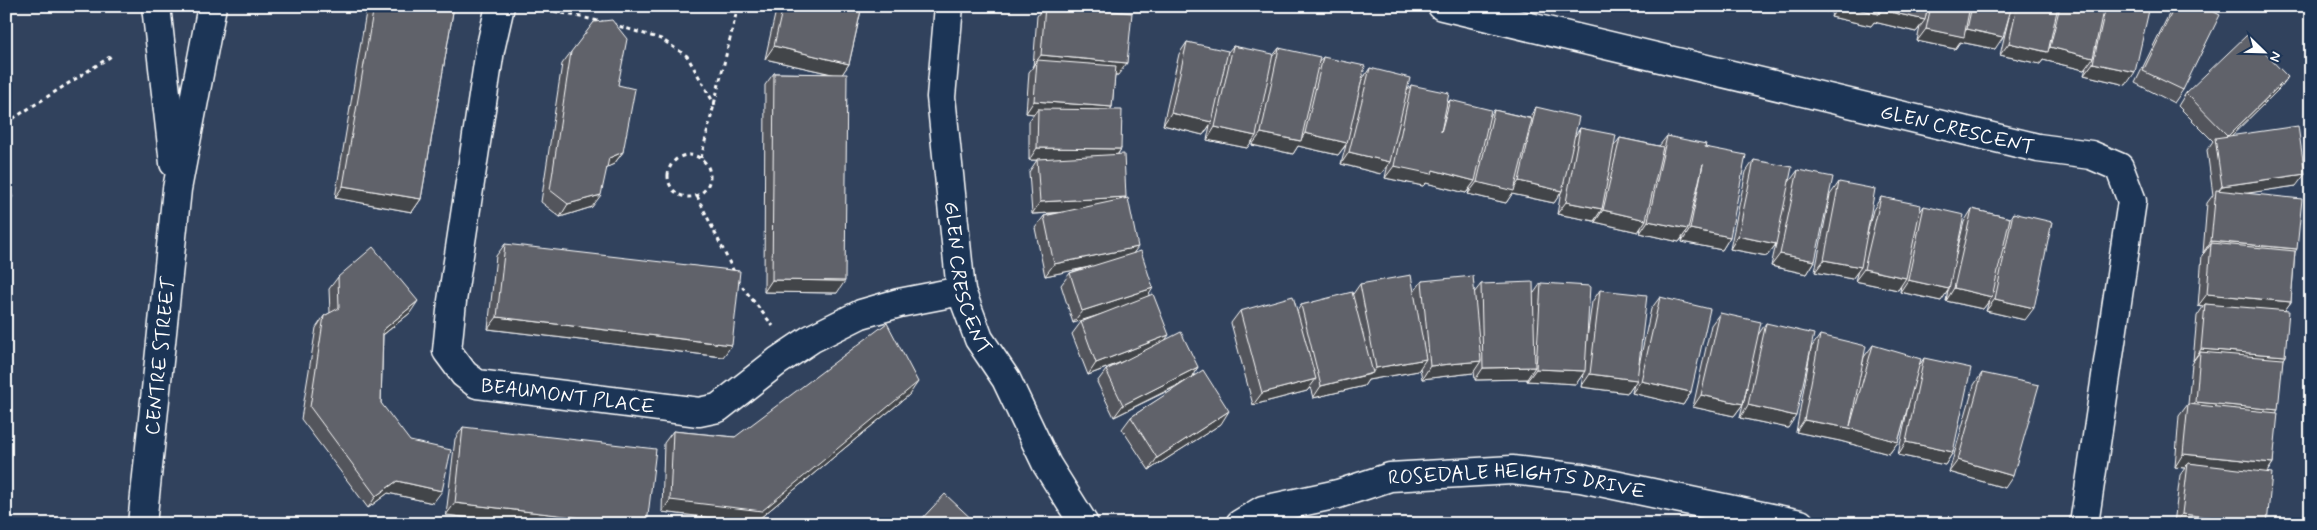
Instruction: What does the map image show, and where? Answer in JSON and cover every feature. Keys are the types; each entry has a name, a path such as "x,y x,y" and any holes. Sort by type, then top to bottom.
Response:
{"street":[{"name":"CENTRE STREET","path":"156,6 177,189"},
{"name":"CENTRE STREET","path":"142,524 177,189 212,6"},
{"name":"BEAUMONT PLACE","path":"500,6 490,50 452,301 447,351 464,374 477,384 699,412 718,408 811,339 861,314 899,303 961,291"},
{"name":"GLEN CRESCENT","path":"949,6 941,96 961,291 979,339 1006,379 1047,465 1084,524"},
{"name":"GLEN CRESCENT","path":"1442,6 2038,148 2091,155 2120,168 2132,201 2084,524"},
{"name":"ROSEDALE HEIGHTS DRIVE","path":"1240,524 1263,510 1338,494 1390,478 1512,470 1581,478 1800,524"}],"path":[{"path":"530,6 628,27 661,38 687,56 715,105"},
{"path":"701,158 738,6"},
{"path":"6,123 112,55"},
{"path":"687,154 701,158 709,168 710,182 707,188 697,196 690,197 676,193 671,188 668,174 674,160 680,156 687,154"},
{"path":"697,196 739,282 793,352"}],"building":[{"path":"374,6 454,6 421,199 343,186"},
{"path":"783,6 862,6 849,64 774,46"},
{"path":"1045,6 1066,6 1132,13 1127,63 1041,55"},
{"path":"1845,6 1881,6 1879,14"},
{"path":"1882,6 1928,6 1925,20 1882,10"},
{"path":"1931,6 1970,6 1964,37 1926,29"},
{"path":"1972,6 2012,6 2003,37 1967,29"},
{"path":"2017,6 2058,6 2048,52 2009,43"},
{"path":"2060,6 2104,6 2093,58 2050,47"},
{"path":"2106,6 2150,6 2135,72 2093,63"},
{"path":"2175,6 2203,6 2220,15 2183,90 2143,71"},
{"path":"612,20 627,39 618,85 635,89 623,152 609,158 601,195 568,204 550,190 571,52 594,22"},
{"path":"2247,35 2288,77 2228,136 2186,93"},
{"path":"1187,42 1228,51 1212,122 1171,113"},
{"path":"1233,46 1273,54 1256,136 1215,127"},
{"path":"1279,48 1320,57 1301,141 1261,133"},
{"path":"1323,57 1365,66 1347,143 1305,133"},
{"path":"1037,60 1116,66 1112,107 1034,101"},
{"path":"1370,68 1410,78 1390,162 1349,152"},
{"path":"774,73 847,74 845,281 772,280"},
{"path":"1411,85 1449,93 1441,132 1450,100 1491,110 1475,181 1433,170 1432,174 1394,166"},
{"path":"1536,107 1579,117 1562,191 1519,181"},
{"path":"1038,109 1122,110 1121,149 1037,148"},
{"path":"1494,110 1532,119 1514,191 1477,182"},
{"path":"2298,126 2305,174 2222,186 2215,138"},
{"path":"1580,128 1616,135 1602,209 1566,202"},
{"path":"1667,136 1706,144 1705,147 1746,155 1730,237 1690,229 1703,164 1688,229 1648,221"},
{"path":"1620,138 1663,147 1646,220 1603,210"},
{"path":"1124,154 1126,197 1040,202 1037,159"},
{"path":"1754,160 1792,167 1776,244 1738,236"},
{"path":"1798,170 1833,177 1815,261 1780,254"},
{"path":"6,180 13,197 6,199"},
{"path":"1839,182 1875,189 1861,267 1824,260"},
{"path":"2216,190 2302,199 2297,249 2211,241"},
{"path":"1881,197 1921,205 1906,278 1864,269"},
{"path":"1128,198 1138,247 1054,264 1044,216"},
{"path":"1924,206 1964,215 1949,289 1908,280"},
{"path":"1972,209 2010,218 1992,297 1954,288"},
{"path":"2013,213 2052,222 2034,308 1995,299"},
{"path":"6,227 9,240 6,241"},
{"path":"2211,243 2295,251 2291,302 2207,294"},
{"path":"505,244 740,271 732,345 497,317"},
{"path":"373,247 418,301 383,330 381,403 410,441 451,450 442,491 397,481 376,496 310,407 324,316 339,308 338,277"},
{"path":"1141,251 1153,288 1082,311 1070,273"},
{"path":"1411,275 1426,359 1376,368 1360,284"},
{"path":"1473,276 1481,361 1430,366 1422,281"},
{"path":"1533,282 1535,367 1483,368 1481,284"},
{"path":"1541,283 1590,286 1585,371 1536,369"},
{"path":"1600,290 1647,295 1637,380 1590,374"},
{"path":"1352,292 1373,373 1321,386 1301,305"},
{"path":"1153,294 1169,335 1096,363 1081,322"},
{"path":"1293,296 1316,379 1262,393 1240,311"},
{"path":"1660,297 1710,309 1691,392 1641,381"},
{"path":"2205,304 2289,311 2285,356 2201,349"},
{"path":"1720,313 1761,322 1743,404 1701,395"},
{"path":"887,323 918,382 762,511 670,500 673,431 735,437"},
{"path":"1766,323 1814,334 1796,416 1748,405"},
{"path":"1181,332 1198,367 1123,405 1106,370"},
{"path":"1820,335 1866,346 1850,426 1873,345 1921,359 1898,442 1849,428 1804,420"},
{"path":"2200,352 2283,359 2278,410 2196,402"},
{"path":"1924,358 1971,368 1953,452 1906,442"},
{"path":"1203,370 1229,411 1157,458 1131,417"},
{"path":"1982,373 2039,385 2013,476 1958,460"},
{"path":"2188,404 2278,413 2273,463 2183,454"},
{"path":"463,427 656,449 647,524 455,503"},
{"path":"2188,463 2272,473 2267,524 2182,514"},
{"path":"945,494 977,524 917,524"}]}
